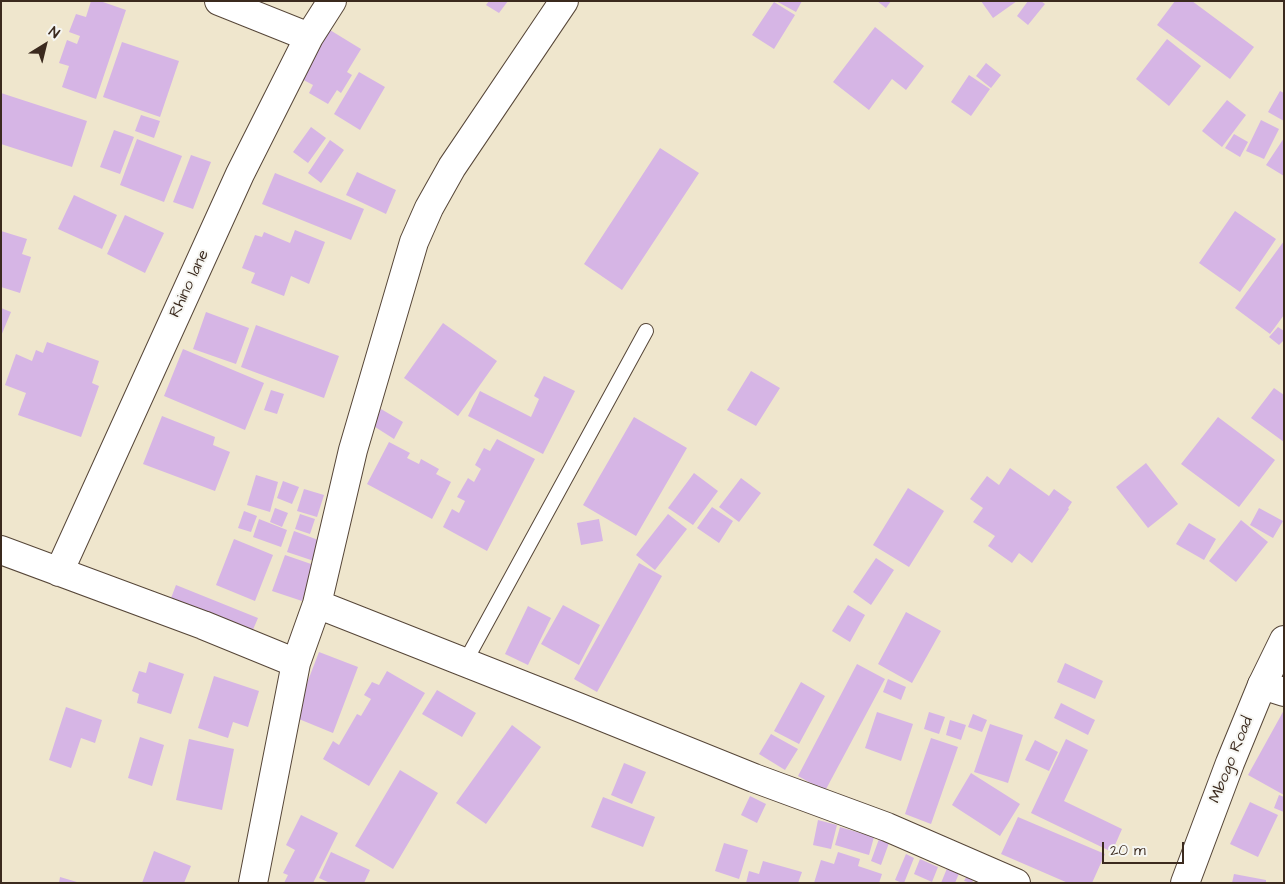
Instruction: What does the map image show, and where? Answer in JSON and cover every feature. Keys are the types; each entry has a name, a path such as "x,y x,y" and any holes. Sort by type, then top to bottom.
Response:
{"street":[{"path":"219,1 309,37"},
{"name":"Rhino lane","path":"58,572 240,174 309,37 332,1"},
{"path":"252,883 296,663 317,604 353,450 414,242 429,208 452,167 564,1"},
{"path":"1,550 202,625 296,663"},
{"path":"317,604 754,778 887,827 1016,883"},
{"name":"Mbogo Road","path":"1185,883 1230,763 1273,689 1284,640"}],"lane":[{"path":"465,662 646,331"}],"building":[{"path":"91,1 100,1 126,10 96,99 62,87 69,66 59,63 67,40 77,44 80,36 69,32 76,14 86,17"},
{"path":"489,1 508,1 499,13 486,5"},
{"path":"776,1 802,1 796,12"},
{"path":"877,1 891,1 886,8"},
{"path":"981,1 1017,1 993,18"},
{"path":"1028,1 1041,1 1045,4 1028,25 1017,16"},
{"path":"1175,1 1192,1 1254,47 1230,79 1157,25"},
{"path":"774,2 795,15 774,49 752,35"},
{"path":"325,27 361,49 347,72 352,75 341,93 337,90 328,104 309,93 313,85 298,77"},
{"path":"875,27 924,66 906,90 892,79 869,110 833,82"},
{"path":"1167,39 1201,66 1169,106 1136,79"},
{"path":"122,42 179,61 160,117 103,97"},
{"path":"986,63 1001,75 991,88 976,76"},
{"path":"359,72 385,87 360,130 334,114"},
{"path":"969,75 990,89 971,116 951,102"},
{"path":"1280,91 1284,93 1284,121 1268,112"},
{"path":"1,93 87,121 72,167 1,144"},
{"path":"1227,100 1246,115 1222,147 1202,131"},
{"path":"141,115 160,121 154,138 135,131"},
{"path":"1261,120 1279,129 1264,159 1246,151"},
{"path":"311,127 326,138 308,163 293,152"},
{"path":"114,130 134,137 120,174 100,167"},
{"path":"1234,134 1248,142 1240,157 1225,148"},
{"path":"1284,138 1284,176 1266,165"},
{"path":"137,139 182,156 164,202 120,185"},
{"path":"330,140 344,150 321,183 308,173"},
{"path":"660,148 699,173 622,290 584,264"},
{"path":"191,155 211,162 193,209 173,202"},
{"path":"357,172 396,190 386,214 346,195"},
{"path":"275,173 364,209 351,240 262,204"},
{"path":"74,195 117,215 102,249 58,229"},
{"path":"1235,211 1276,239 1240,292 1199,263"},
{"path":"125,215 164,233 145,273 107,254"},
{"path":"295,230 325,242 309,284 291,276 284,296 251,283 255,273 242,268 255,235 262,237 264,232 290,243"},
{"path":"1,231 27,239 22,254 31,257 20,293 1,287"},
{"path":"1284,241 1284,315 1270,334 1235,308"},
{"path":"1,308 11,312 1,336"},
{"path":"206,312 249,328 236,364 193,349"},
{"path":"443,323 497,361 458,416 404,378"},
{"path":"256,325 339,356 324,398 241,367"},
{"path":"1278,327 1284,331 1284,340 1279,345 1269,337"},
{"path":"47,342 99,361 92,383 99,386 81,437 18,415 26,393 5,385 16,354 32,361 36,350 43,353"},
{"path":"183,349 264,383 245,430 164,396"},
{"path":"751,371 780,388 756,426 727,410"},
{"path":"544,376 575,391 543,454 468,416 480,391 531,417 539,399 534,396"},
{"path":"1274,388 1284,395 1284,442 1251,418"},
{"path":"271,390 284,394 277,414 264,410"},
{"path":"381,409 403,422 394,439 372,425"},
{"path":"162,416 215,437 213,445 230,452 215,491 143,464"},
{"path":"634,417 687,448 636,536 583,505"},
{"path":"1218,417 1275,460 1239,507 1181,464"},
{"path":"497,439 535,459 487,551 443,527 452,509 459,513 465,501 457,497 468,478 474,482 481,469 475,465 484,448 490,451"},
{"path":"389,442 410,453 407,458 419,464 421,459 439,469 436,474 451,482 432,519 367,484"},
{"path":"1146,463 1178,504 1148,528 1116,487"},
{"path":"1010,468 1049,496 1054,489 1072,502 1032,563 1019,553 1012,563 988,546 995,536 973,522 983,508 970,499 987,476 999,485"},
{"path":"694,473 718,491 693,525 668,508"},
{"path":"256,475 278,482 270,512 247,505"},
{"path":"741,478 761,493 739,522 719,507"},
{"path":"283,481 299,487 292,504 277,498"},
{"path":"908,488 944,511 909,567 873,545"},
{"path":"304,489 324,495 317,517 297,511"},
{"path":"712,507 733,521 719,543 697,528"},
{"path":"275,508 288,513 282,527 270,522"},
{"path":"1259,508 1283,521 1273,538 1250,525"},
{"path":"244,511 257,516 251,532 238,528"},
{"path":"300,514 315,519 310,534 295,529"},
{"path":"668,514 687,529 655,570 636,555"},
{"path":"259,519 287,530 281,547 253,537"},
{"path":"599,519 603,541 581,545 577,523"},
{"path":"1241,520 1268,542 1236,582 1209,561"},
{"path":"1189,523 1216,539 1204,560 1176,544"},
{"path":"294,531 321,541 314,561 287,552"},
{"path":"234,539 273,555 255,601 216,585"},
{"path":"285,555 314,565 302,601 272,591"},
{"path":"876,558 894,570 871,605 853,592"},
{"path":"639,563 662,576 597,692 574,679"},
{"path":"176,585 258,618 249,639 168,606"},
{"path":"563,605 600,625 579,665 541,644"},
{"path":"848,605 865,615 850,642 832,631"},
{"path":"528,606 551,618 528,665 505,654"},
{"path":"906,612 941,631 912,683 878,664"},
{"path":"319,652 358,667 333,733 294,717"},
{"path":"149,662 184,674 171,714 137,703 139,694 132,691 139,671 146,673"},
{"path":"1065,663 1103,681 1095,699 1057,682"},
{"path":"857,664 885,679 825,791 798,776"},
{"path":"387,671 425,693 369,786 323,759 333,741 339,745 357,714 361,716 371,699 364,695 372,682 379,685"},
{"path":"214,676 259,691 248,727 233,722 228,738 198,728"},
{"path":"888,679 906,687 901,700 883,692"},
{"path":"801,682 825,696 799,744 774,731"},
{"path":"437,690 476,713 462,737 422,714"},
{"path":"1061,703 1095,720 1088,735 1054,718"},
{"path":"66,707 102,720 95,743 81,738 71,768 49,760"},
{"path":"1284,710 1284,795 1248,775"},
{"path":"877,712 913,724 901,761 865,748"},
{"path":"929,712 945,717 939,734 924,729"},
{"path":"973,714 987,720 982,732 968,727"},
{"path":"950,720 966,725 961,740 946,735"},
{"path":"990,724 1023,735 1008,783 974,772"},
{"path":"512,725 541,747 486,824 456,803"},
{"path":"771,734 798,749 785,770 759,754"},
{"path":"140,737 164,745 152,786 128,778"},
{"path":"931,738 958,747 931,824 905,814"},
{"path":"189,739 234,749 222,810 176,800"},
{"path":"1066,739 1088,750 1064,801 1122,829 1112,852 1031,813"},
{"path":"1035,740 1058,752 1049,771 1025,760"},
{"path":"624,763 646,772 632,804 611,795"},
{"path":"400,770 438,793 393,869 355,846"},
{"path":"971,773 1020,804 1000,836 952,805"},
{"path":"1279,795 1284,797 1284,812 1274,808"},
{"path":"750,796 766,804 757,823 741,815"},
{"path":"603,797 655,817 643,847 591,827"},
{"path":"1250,802 1278,815 1258,857 1230,844"},
{"path":"301,815 338,833 313,883 284,883 288,875 283,873 295,850 286,845"},
{"path":"1018,817 1105,854 1092,883 1068,883 1001,854"},
{"path":"818,820 837,825 831,849 813,845"},
{"path":"840,827 874,837 869,855 835,845"},
{"path":"879,839 889,843 881,865 871,861"},
{"path":"724,843 748,850 739,879 715,871"},
{"path":"154,851 191,866 184,883 142,883"},
{"path":"331,852 370,870 364,883 330,883 319,878"},
{"path":"838,852 860,859 858,866 882,874 879,883 814,883 821,860 834,864"},
{"path":"906,854 914,858 904,883 902,883 895,880"},
{"path":"920,859 938,867 932,882 914,874"},
{"path":"763,861 802,872 798,883 746,883 749,871 759,874"},
{"path":"948,866 960,871 955,883 941,883"},
{"path":"969,872 975,875 972,883 964,881"},
{"path":"1234,874 1266,880 1266,883 1232,883"},
{"path":"60,877 77,882 77,883 59,883"}]}
